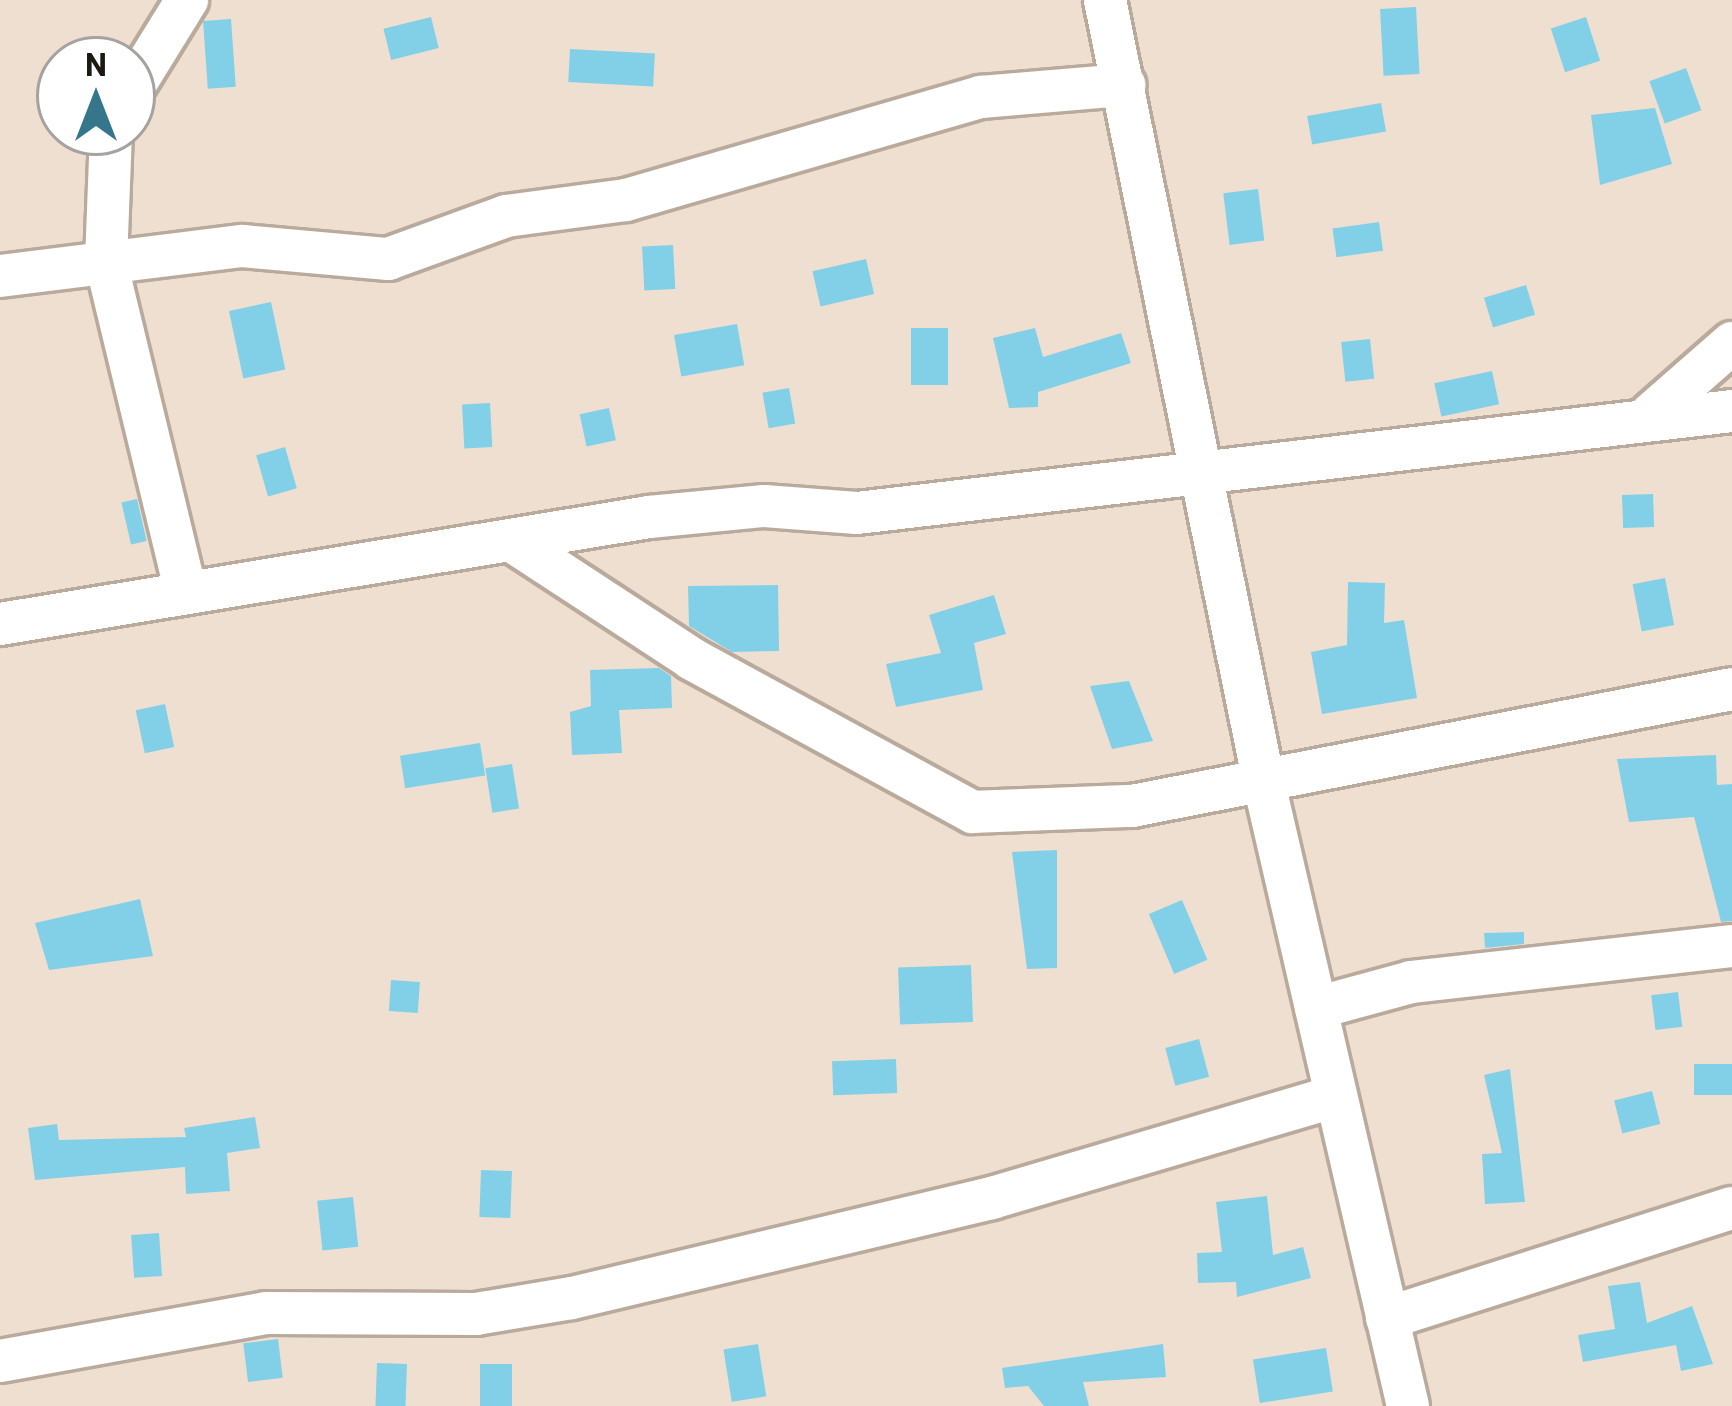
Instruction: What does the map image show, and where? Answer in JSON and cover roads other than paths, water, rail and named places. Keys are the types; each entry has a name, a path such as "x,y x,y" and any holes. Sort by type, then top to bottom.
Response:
{"street":[{"path":"156,50 187,0"},
{"path":"1105,0 1198,478 1240,630 1264,783 1408,1406"},
{"path":"0,276 242,246 388,260 506,216 626,200 981,98 1125,85"},
{"path":"110,156 106,262 185,589"},
{"path":"1651,414 1732,343"},
{"path":"0,624 185,589 741,508 857,513 1198,478 1651,414 1732,411"},
{"path":"512,541 692,659 973,812 1132,806 1264,783 1459,734 1732,689"},
{"path":"1316,1008 1411,982 1732,946"},
{"path":"0,1361 266,1313 476,1314 572,1298 992,1198 1334,1097"},
{"path":"1387,1318 1732,1208"}]}
